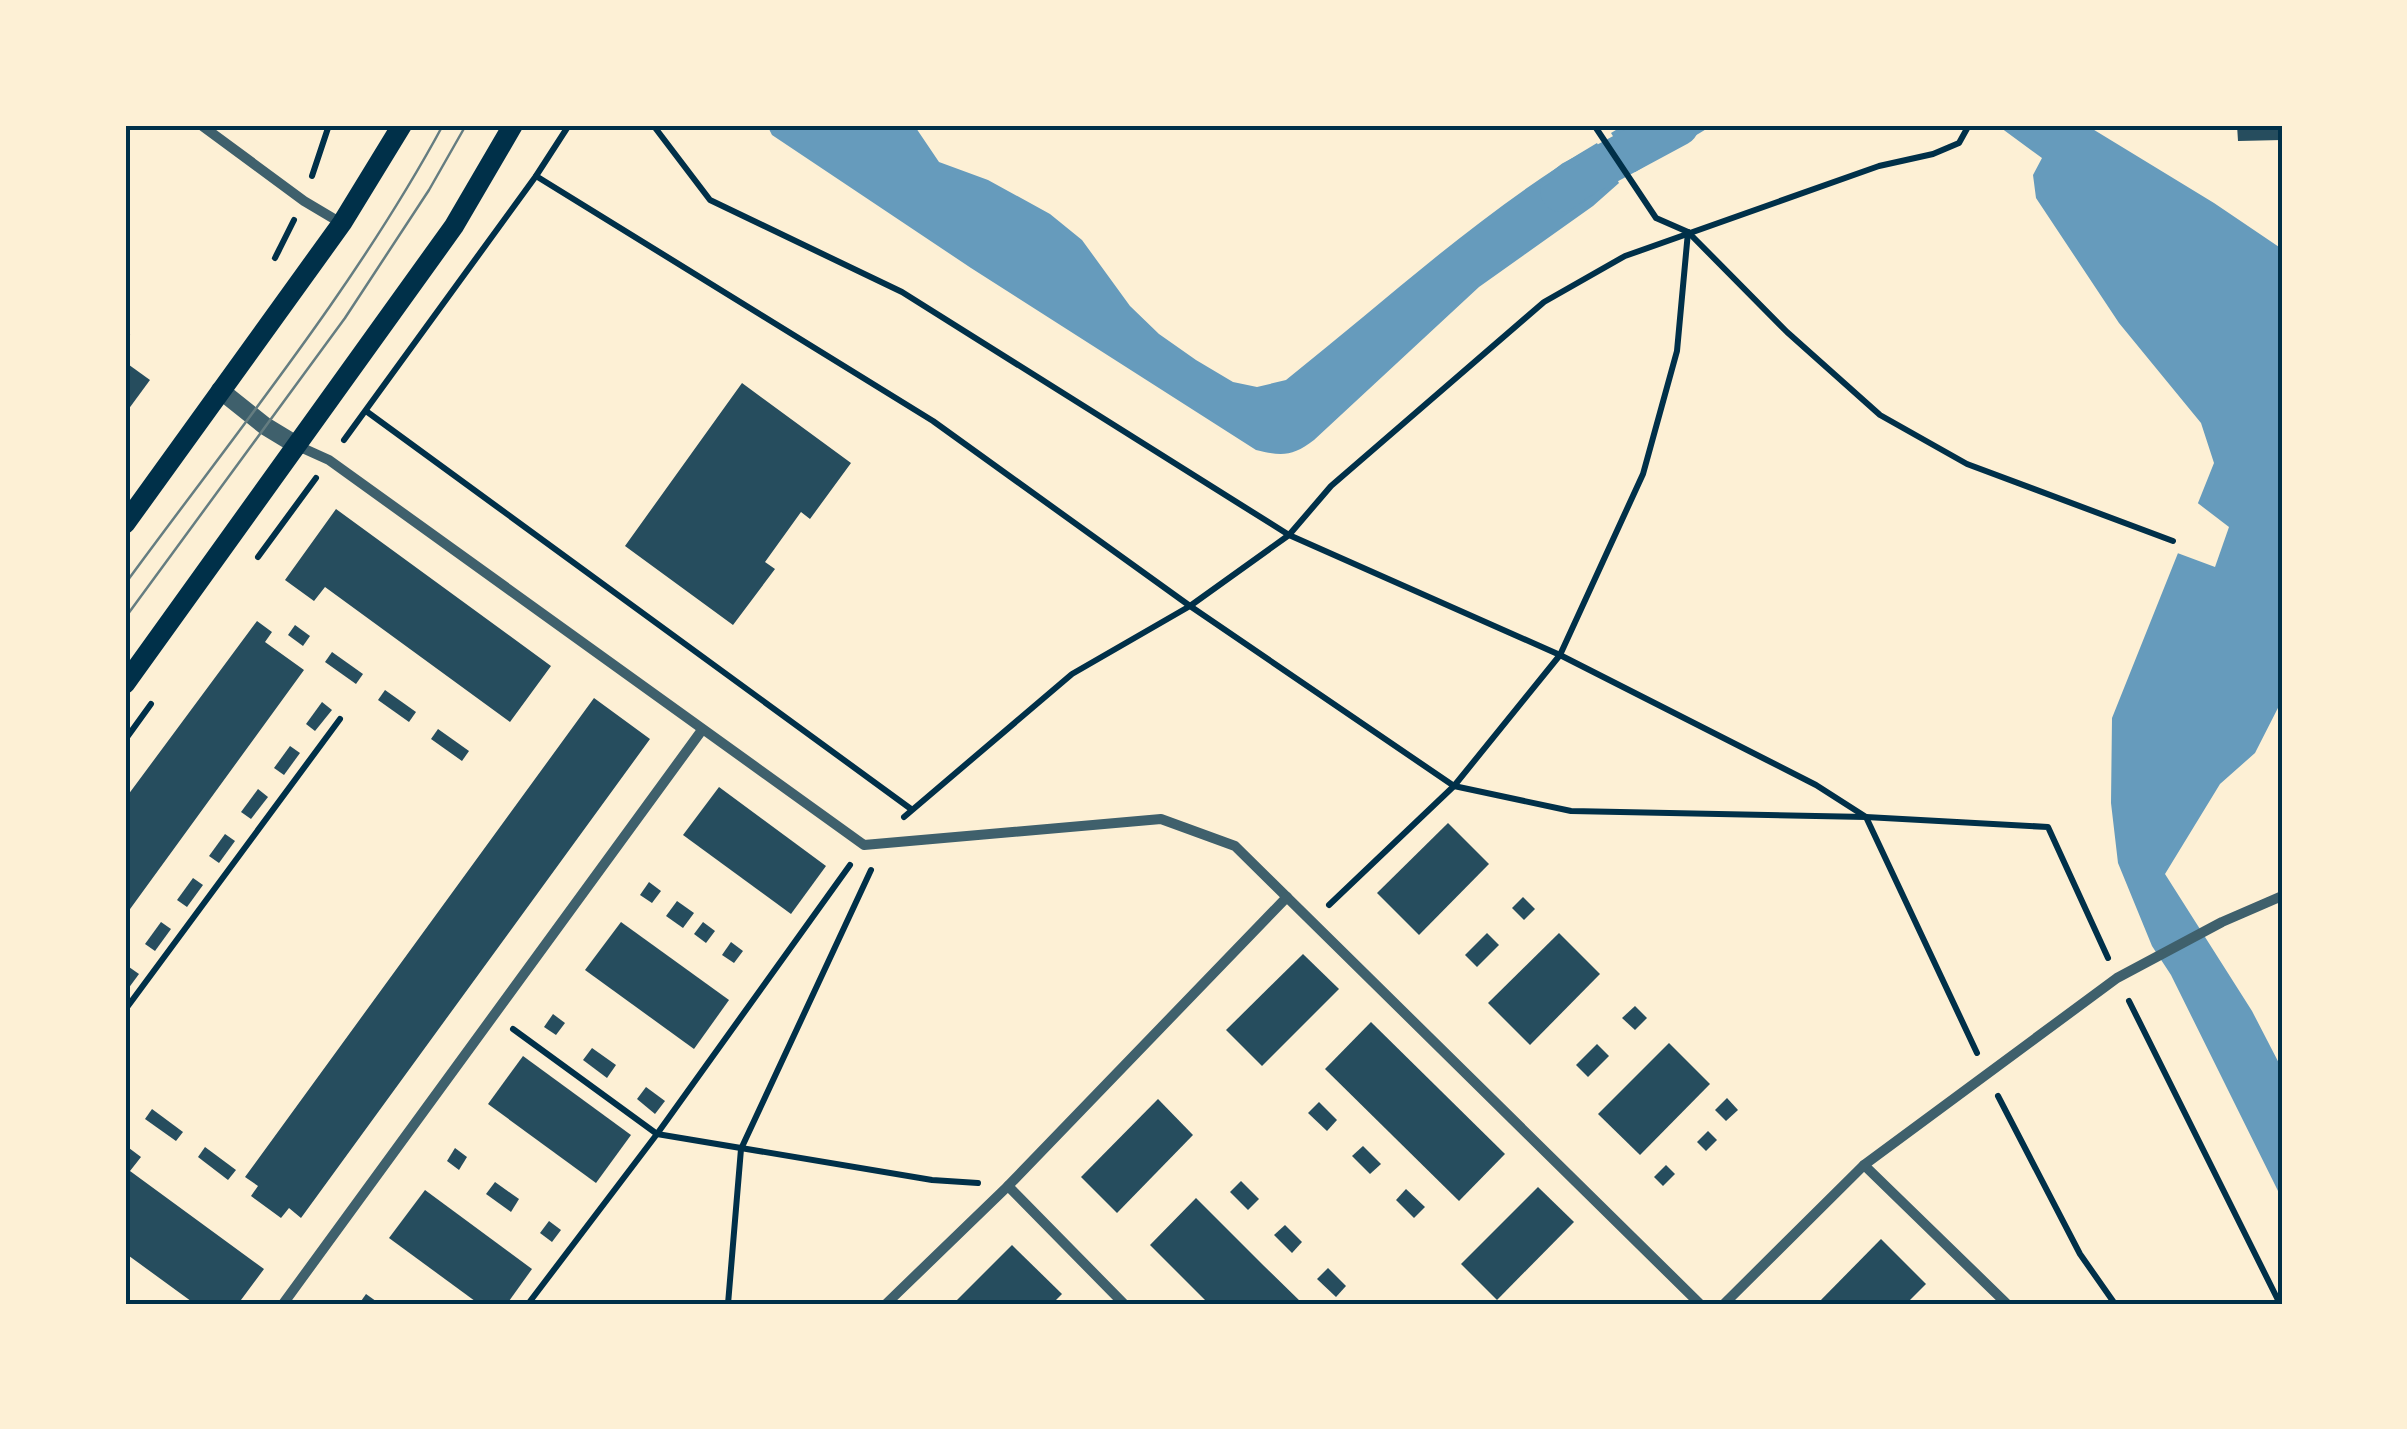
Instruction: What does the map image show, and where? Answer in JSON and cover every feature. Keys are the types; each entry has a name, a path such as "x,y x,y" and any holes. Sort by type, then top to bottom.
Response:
{"main road":[{"path":"125,524 342,224 402,125"},
{"path":"125,684 454,226 513,125"}],"street":[{"path":"200,125 342,224"},
{"path":"220,390 265,426 329,460 864,845 1161,818 1235,846 1700,1304"},
{"path":"284,1304 702,730"},
{"path":"1724,1304 1864,1165 2117,978 2222,922 2282,896"},
{"path":"886,1304 1008,1186 1287,897"},
{"path":"1864,1165 2007,1304"},
{"path":"1008,1186 1124,1304"}],"path":[{"path":"274,262 304,200 329,125"},
{"path":"569,125 536,176 933,421 1190,606 1454,786 1571,810 1866,817 2048,827 2117,978 2280,1304"},
{"path":"652,125 710,200 902,292 1289,535 1560,656 1816,785 1866,817 1987,1074 2080,1254 2114,1304"},
{"path":"728,1304 741,1149 883,845 911,809 1072,674 1190,606 1289,535 1330,486 1544,302 1625,256 1688,232 1879,166 1933,154 1959,143 1969,125"},
{"path":"1595,128 1656,218 1688,232 1787,332 1880,415 1967,464 2173,540"},
{"path":"1314,920 1454,786 1560,656 1643,474 1677,351 1688,232"},
{"path":"366,411 911,809"},
{"path":"125,1010 340,719"},
{"path":"528,1304 657,1134 864,845"},
{"path":"496,1017 657,1134 932,1180 1008,1186"}],"water":[{"path":"767,125 914,125 939,162 988,180 1050,214 1082,240 1130,306 1159,334 1233,382 1257,387 1286,380 1476,225 1597,143 1619,183 1479,287 1314,440 1299,450 1280,454 1256,450 971,268 772,135"},
{"path":"1624,125 1713,125 1635,172 1611,133"},
{"path":"1997,125 2086,125 2282,249 2282,700 2255,753 2220,784 2165,874 2252,1011 2282,1069 2282,1199 2171,975 2152,946 2118,863 2111,803 2112,718 2214,463 2201,423 2119,323 2036,198 2033,175 2042,158"}],"pier":[{"path":"2195,501 2229,527 2215,567 2172,551"}],"building":[{"path":"2237,125 2282,125 2282,140 2238,141"},
{"path":"125,362 150,380 125,414"},
{"path":"742,383 851,463 810,519 801,512 765,562 775,569 733,625 625,546"},
{"path":"336,509 551,666 510,722 325,587 314,601 285,580"},
{"path":"257,621 272,632 265,642 304,670 125,916 125,799"},
{"path":"295,625 310,636 303,646 288,635"},
{"path":"332,652 363,674 356,684 325,662"},
{"path":"385,690 416,712 409,722 378,700"},
{"path":"594,698 650,739 301,1218 289,1208 281,1218 251,1196 258,1186 245,1177"},
{"path":"322,702 332,710 315,731 306,724"},
{"path":"438,729 469,751 462,761 431,739"},
{"path":"290,746 300,753 284,775 274,768"},
{"path":"719,787 826,866 791,914 683,835"},
{"path":"258,789 268,797 251,819 241,812"},
{"path":"1448,823 1489,864 1419,935 1377,893"},
{"path":"225,834 235,841 219,863 209,856"},
{"path":"193,878 203,885 187,907 177,900"},
{"path":"649,882 661,891 652,903 640,895"},
{"path":"1523,897 1535,909 1524,920 1512,908"},
{"path":"677,901 694,913 683,928 666,916"},
{"path":"161,922 171,929 155,951 145,944"},
{"path":"621,922 729,1000 694,1049 585,970"},
{"path":"703,922 715,931 706,943 694,934"},
{"path":"1487,933 1499,945 1477,967 1465,955"},
{"path":"1559,933 1600,974 1530,1045 1488,1003"},
{"path":"731,942 743,951 734,963 722,955"},
{"path":"1303,954 1339,989 1262,1066 1226,1030"},
{"path":"129,967 139,974 125,993 125,972"},
{"path":"1635,1006 1647,1018 1635,1030 1622,1018"},
{"path":"553,1014 565,1023 556,1035 544,1027"},
{"path":"1371,1022 1505,1154 1459,1201 1325,1069"},
{"path":"1669,1043 1710,1084 1640,1155 1598,1114"},
{"path":"1597,1044 1609,1056 1588,1077 1576,1065"},
{"path":"592,1048 616,1065 607,1078 583,1060"},
{"path":"523,1056 631,1135 596,1183 488,1104"},
{"path":"646,1087 665,1101 655,1114 637,1099"},
{"path":"1727,1098 1738,1110 1726,1121 1715,1110"},
{"path":"1158,1099 1193,1135 1117,1213 1081,1177"},
{"path":"1319,1102 1337,1120 1327,1131 1308,1113"},
{"path":"152,1109 183,1132 176,1141 145,1119"},
{"path":"1708,1131 1717,1140 1706,1151 1697,1142"},
{"path":"125,1145 141,1157 130,1171 264,1269 238,1304 195,1304 125,1253"},
{"path":"1363,1146 1381,1164 1370,1174 1352,1156"},
{"path":"205,1147 236,1170 228,1180 198,1157"},
{"path":"455,1148 467,1157 459,1170 447,1161"},
{"path":"1666,1165 1675,1174 1663,1186 1654,1177"},
{"path":"1241,1181 1259,1199 1248,1210 1230,1192"},
{"path":"495,1182 519,1199 511,1212 486,1194"},
{"path":"1538,1187 1574,1222 1497,1300 1461,1264"},
{"path":"1406,1189 1425,1207 1414,1218 1396,1200"},
{"path":"425,1190 532,1269 507,1304 479,1304 389,1238"},
{"path":"1196,1198 1303,1304 1209,1304 1150,1245"},
{"path":"549,1221 561,1230 552,1242 540,1233"},
{"path":"1285,1225 1302,1242 1292,1253 1274,1235"},
{"path":"1881,1239 1926,1284 1906,1304 1817,1304"},
{"path":"1012,1245 1062,1294 1052,1304 953,1304"},
{"path":"1328,1268 1346,1286 1336,1297 1317,1279"},
{"path":"366,1294 380,1304 359,1304"}],"waterway":[{"path":"1561,191 1678,125"}],"tram line":[{"path":"125,584 332,303 372,245 443,125"},
{"path":"125,618 345,318 429,190 466,125"}]}
